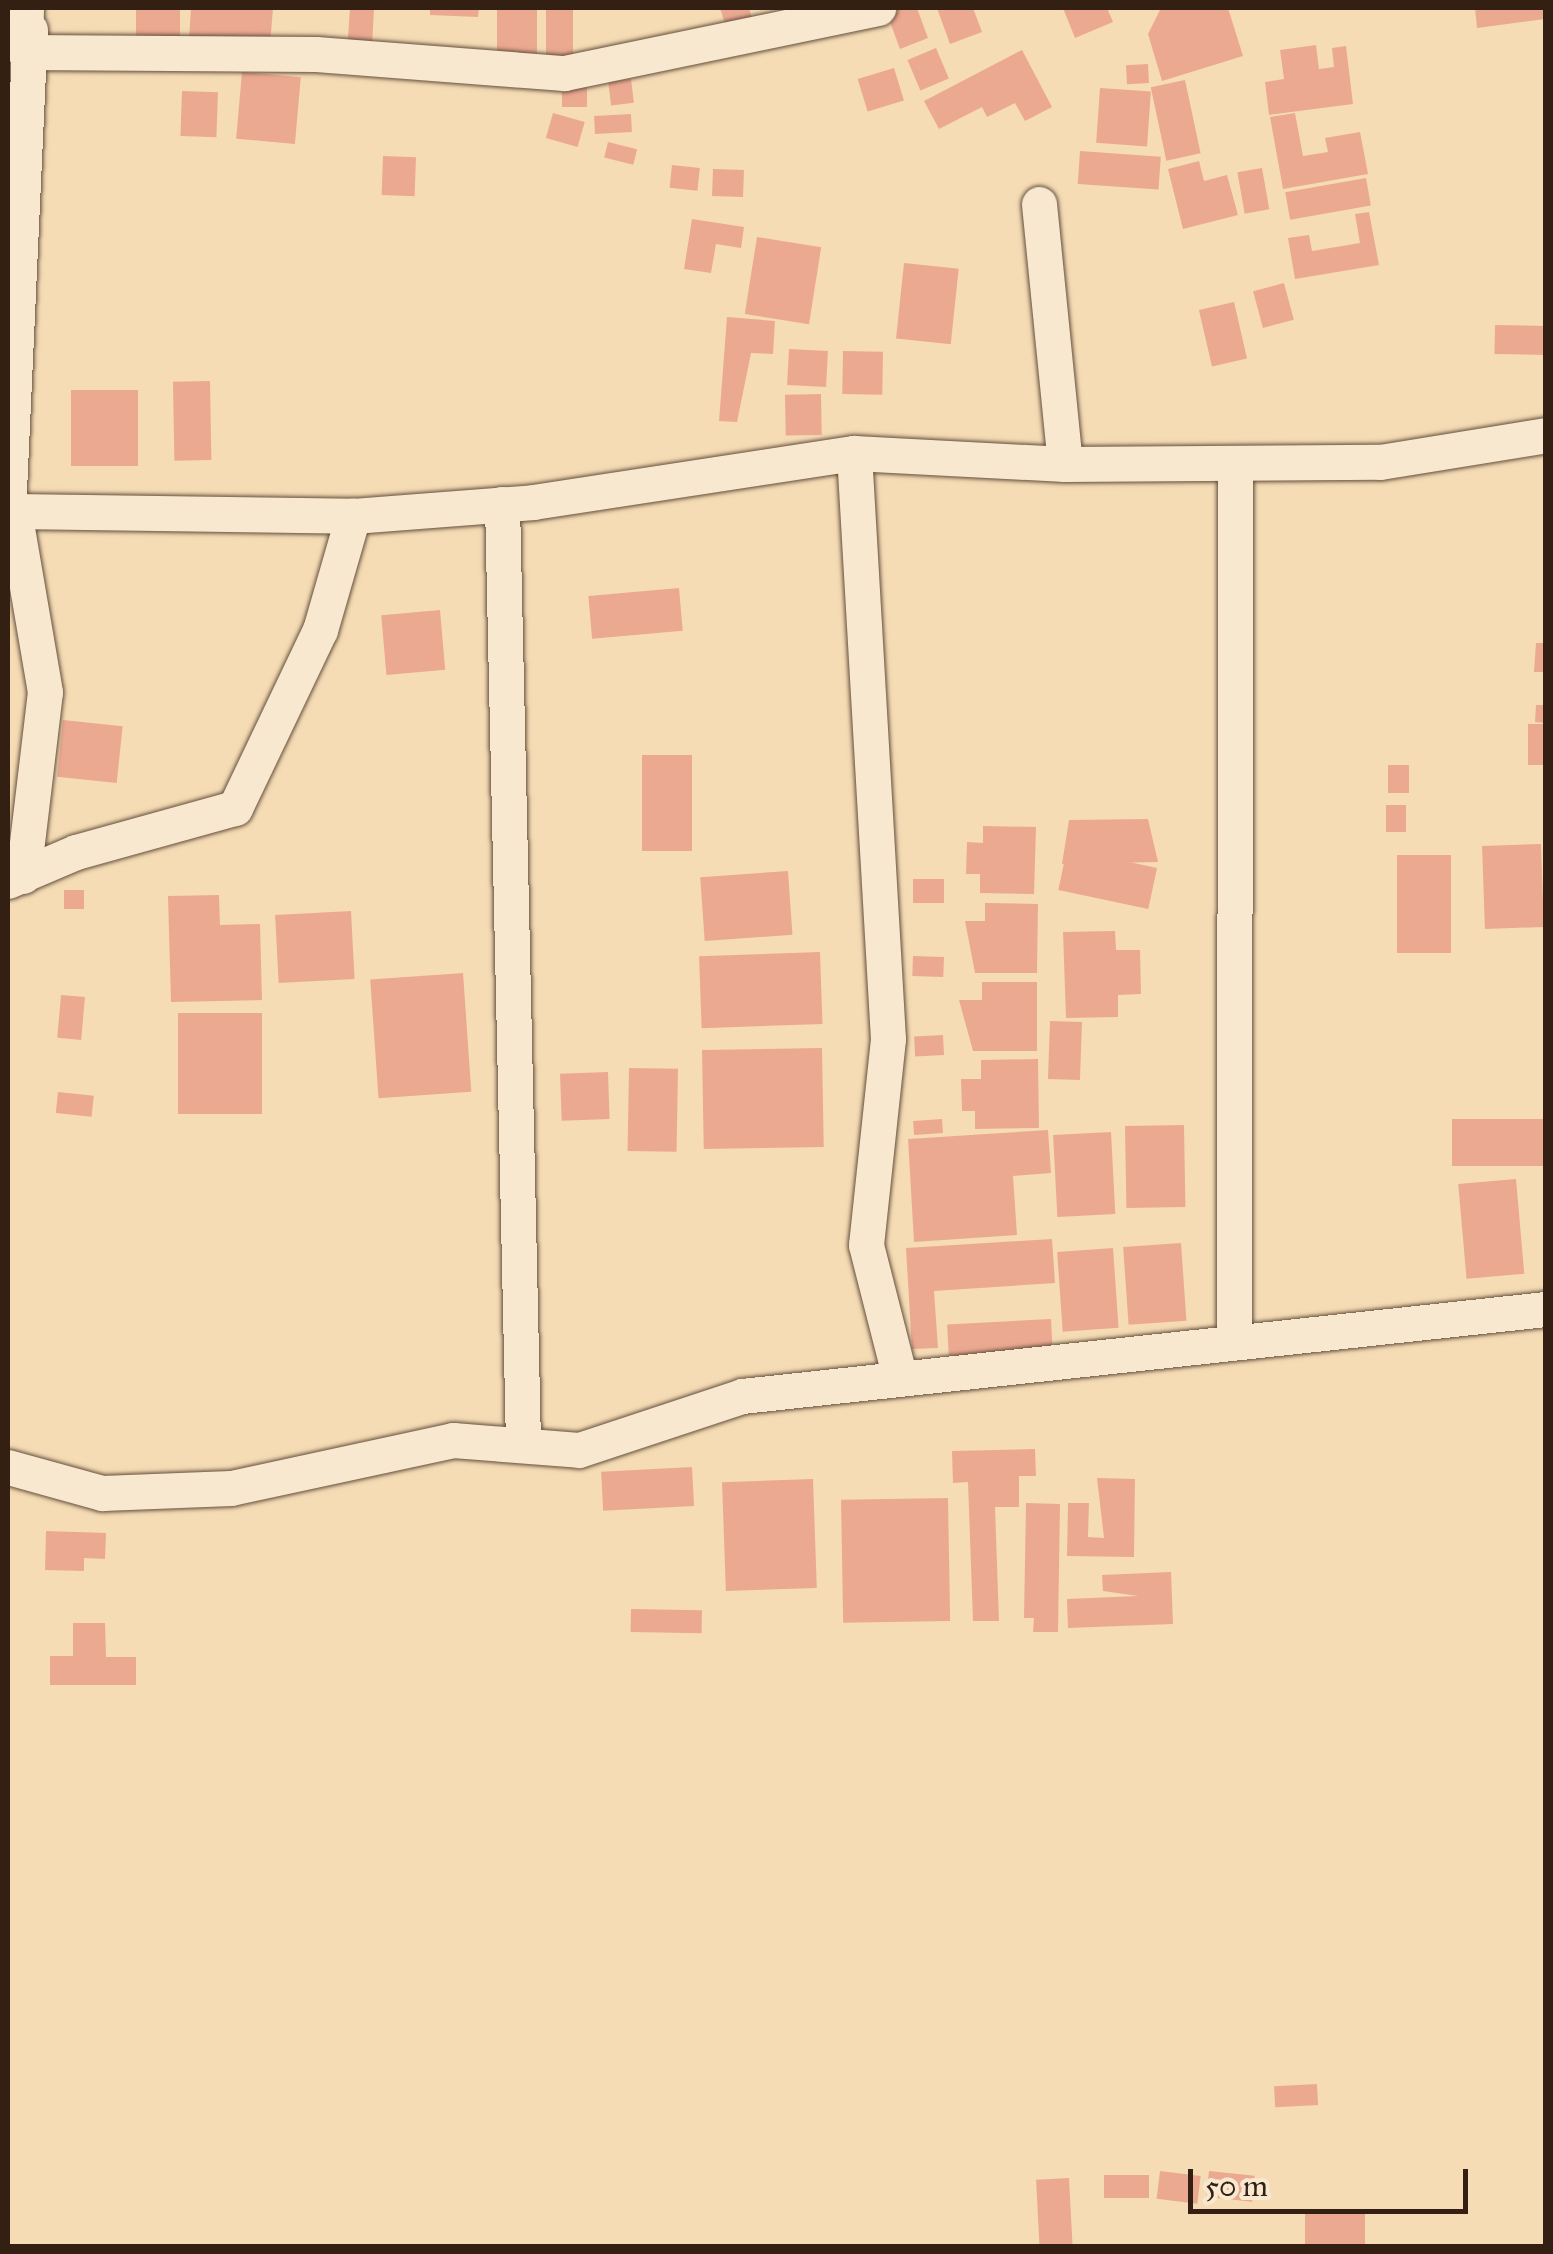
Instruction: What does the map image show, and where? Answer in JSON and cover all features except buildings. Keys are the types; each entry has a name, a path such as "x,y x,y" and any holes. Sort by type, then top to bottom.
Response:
{"street":[{"path":"26,8 11,512 45,692 15,879 235,808 320,630 353,516"},
{"path":"25,52 35,8"},
{"path":"25,52 316,54 564,73 770,20 878,8"},
{"path":"1038,204 1065,464"},
{"path":"11,512 353,516 502,504 854,453 1065,464 1380,462 1546,435"},
{"path":"854,453 888,1039 866,1246 900,1378"},
{"path":"1234,1342 1236,463"},
{"path":"502,504 523,1445"},
{"path":"8,1467 102,1492 231,1488 402,1446 523,1445 579,1450 742,1396 1546,1308"}]}
